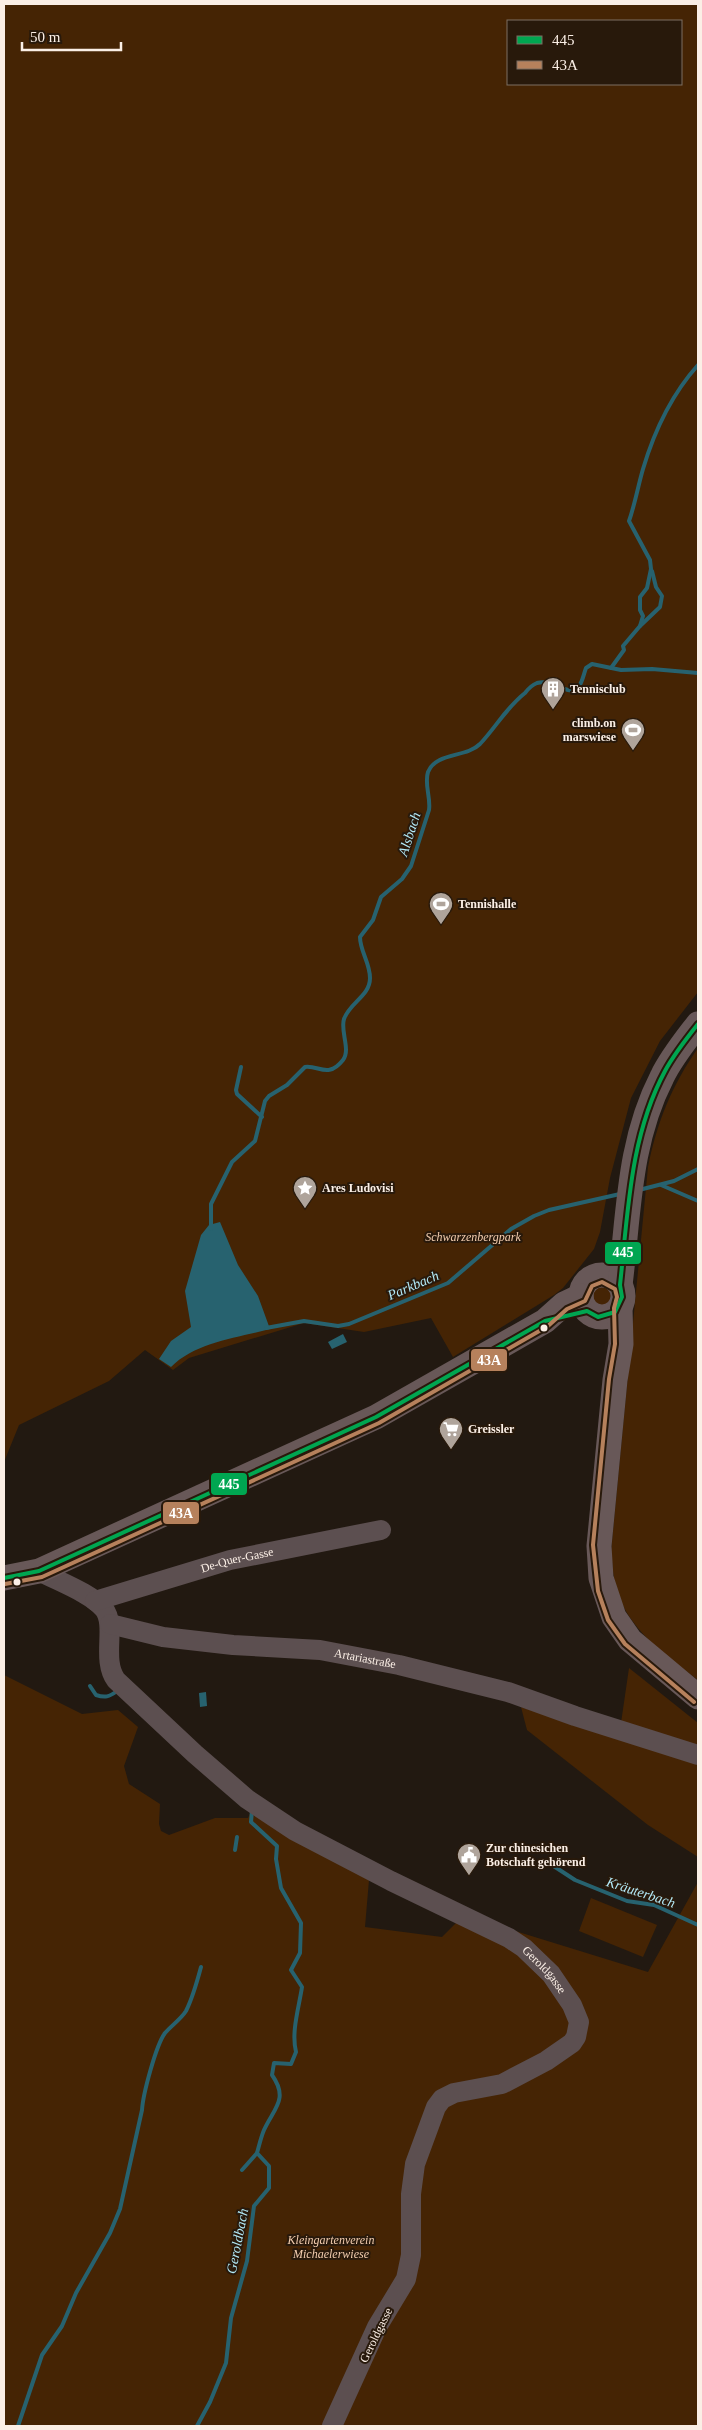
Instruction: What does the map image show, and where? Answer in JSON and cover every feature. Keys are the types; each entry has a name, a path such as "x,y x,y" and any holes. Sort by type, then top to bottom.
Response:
{"main road":[{"path":"698,1024 671,1060 655,1090 642,1125 631,1175 626,1210 602,1299 610,1332 615,1380 599,1546 604,1590 614,1617 630,1640 698,1697"},
{"path":"4,1578 39,1571 376,1417 545,1321 564,1304 602,1299"}],"street":[{"name":"De-Quer-Gasse","path":"95,1601 230,1560 381,1530"},
{"path":"39,1571 95,1601 105,1610 110,1624"},
{"name":"Artariastraße","path":"110,1624 162,1636 233,1645 320,1650 399,1665 508,1692 575,1716 698,1755"},
{"name":"Geroldgasse","path":"110,1624 108,1647 112,1675 194,1754 247,1799 295,1831 390,1881 509,1938 524,1948 551,1974 572,2005 579,2022 576,2037 572,2043 546,2061 502,2084 454,2093 442,2099 436,2107 416,2164 411,2194 411,2255 406,2279 377,2327 332,2426"}],"green space":[{"name":"Schwarzenbergpark","path":"4,4 698,4 698,992 660,1041 631,1098 610,1178 600,1232 594,1249 563,1288 554,1295 453,1357 431,1318 364,1332 304,1323 189,1358 173,1370 145,1350 109,1381 19,1425 4,1462"},
{"path":"698,1048 698,1680 653,1644 633,1622 617,1592 611,1552 648,1167 656,1135 667,1104 680,1076"},
{"path":"602,1285 610,1288 613,1296 610,1304 602,1307 594,1304 591,1296 594,1288"},
{"path":"629,1668 698,1723 698,1746 621,1723"},
{"name":"Kleingartenverein Michaelerwiese","path":"4,1675 82,1714 118,1710 138,1727 124,1766 129,1784 160,1804 159,1824 161,1831 169,1835 215,1818 248,1818 251,1811 369,1880 365,1927 442,1937 464,1915 648,1972 698,1882 698,2426 4,2426"},
{"path":"521,1707 698,1762 698,1857 648,1825 527,1730"},
{"path":"591,1898 657,1925 643,1957 579,1931"}],"water":[{"path":"220,1222 238,1265 258,1296 270,1329 205,1346 192,1352 171,1367 159,1359 171,1341 191,1327 185,1291 201,1235 209,1225"},
{"path":"343,1334 347,1342 332,1349 328,1342"},
{"path":"206,1692 207,1706 200,1707 199,1693"}],"waterway":[{"path":"611,668 624,650 623,646 640,626 643,616 640,610 640,597 647,588 651,569 650,560 629,521 643,469 665,414 680,388 698,365"},
{"path":"640,626 660,607 662,596 656,587 652,571"},
{"name":"Alsbach","path":"211,1229 211,1204 232,1162 255,1141 265,1101 269,1096 287,1085 305,1067 324,1070 333,1069 338,1066 345,1056 344,1019 367,990 370,978 360,937 373,920 381,897 402,879 411,866 429,810 427,777 432,766 444,758 467,751 480,744 512,705 530,687 537,683 546,682 573,691 580,684 586,668 592,664 621,670 652,669 698,673"},
{"path":"241,1067 236,1090 237,1094 262,1117"},
{"name":"Parkbach","path":"639,1190 674,1181 698,1169"},
{"path":"661,1185 698,1201"},
{"name":"Parkbach","path":"266,1328 304,1321 338,1326 349,1324 448,1283 511,1229 534,1216 549,1210 620,1194"},
{"name":"Kräuterbach","path":"90,1686 96,1695 109,1696 117,1691"},
{"name":"Geroldbach","path":"197,2426 210,2402 226,2363 231,2318 247,2261 254,2206 269,2188 269,2166 257,2153 264,2130 280,2097 277,2083 272,2075 274,2063 291,2064 296,2052 294,2036 302,1987 291,1970 300,1953 301,1923 281,1888 276,1859 277,1846 251,1822 252,1810"},
{"path":"235,1850 237,1837"},
{"name":"Kräuterbach","path":"552,1865 575,1880 627,1901 654,1905 698,1925"},
{"path":"18,2426 42,2355 62,2326 76,2293 110,2233 120,2209 154,2058 165,2033 186,2011 201,1967"},
{"path":"242,2170 257,2153"}],"transit line":[{"name":"445","path":"4,1578 39,1571 376,1417 545,1321 587,1311 598,1317 615,1312 622,1297 620,1285 632,1175 644,1122 653,1096 665,1071 698,1024"},
{"name":"43A","path":"5,1584 42,1577 379,1423 548,1326 567,1309 585,1301 592,1286 602,1282 615,1289 617,1297 614,1308 615,1344 609,1379 593,1545 598,1591 608,1620 625,1644 694,1702"}],"place":[{"name":"Tennisclub","path":"553,710"},
{"name":"climb.on marswiese","path":"633,751"},
{"name":"Tennishalle","path":"441,925"},
{"name":"Ares Ludovisi","path":"305,1209"},
{"name":"Greissler","path":"451,1450"},
{"name":"Zur chinesichen Botschaft gehörend","path":"469,1876"}]}
